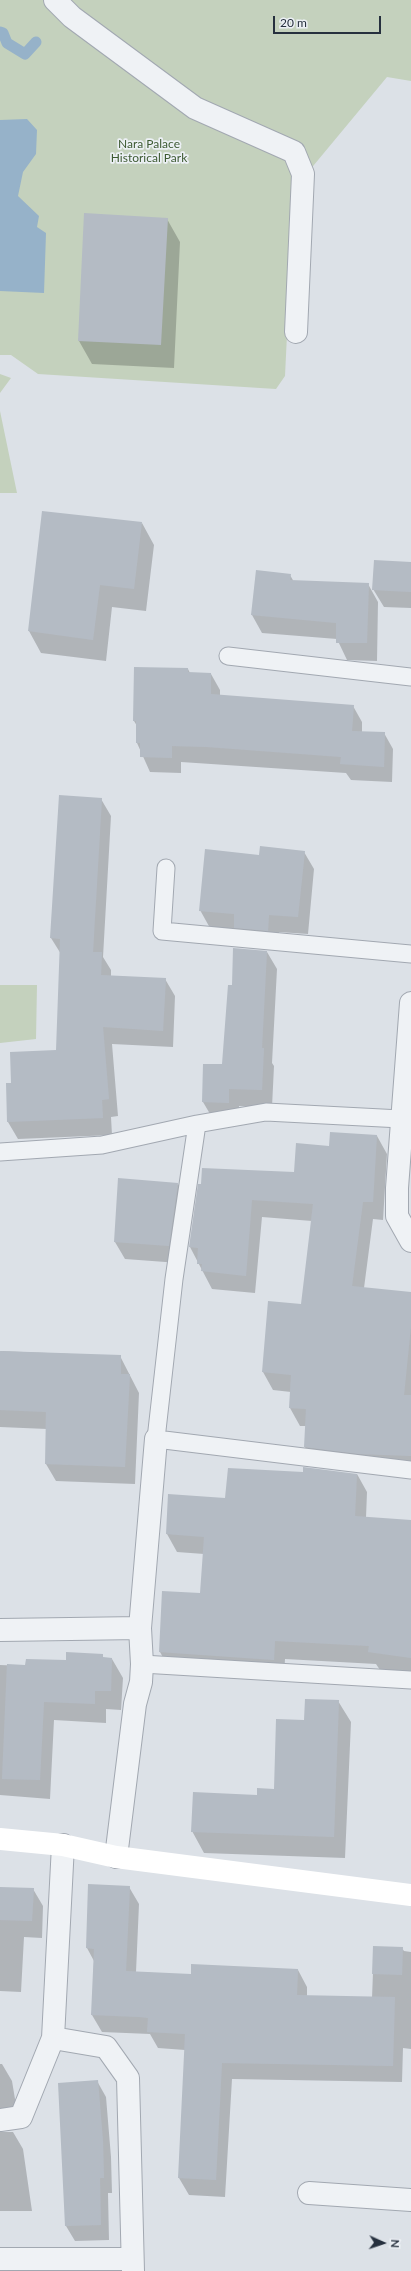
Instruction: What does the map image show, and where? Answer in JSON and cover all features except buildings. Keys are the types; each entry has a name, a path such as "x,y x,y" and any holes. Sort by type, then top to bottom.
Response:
{"street":[{"path":"55,0 72,17 195,108 294,152 303,174 296,332"},
{"path":"411,1003 401,1119 397,1216 411,1241"},
{"path":"116,1857 135,1704 142,1664 140,1628 156,1440"},
{"path":"0,1630 140,1628"},
{"path":"0,1839 63,1845 116,1857 411,1895"},
{"path":"0,2120 21,2117 53,2038 63,1845"},
{"path":"0,2259 132,2265 128,2078 106,2047 53,2038"},
{"path":"309,2193 411,2200"}],"lane":[{"path":"228,656 411,677"},
{"path":"166,868 162,931 411,954"},
{"path":"0,1152 102,1145 197,1124 266,1112 401,1119"},
{"path":"197,1124 174,1279 156,1440 411,1470"},
{"path":"142,1664 411,1680"}],"green space":[{"name":"Nara Palace Historical Park","path":"0,0 411,0 411,81 387,77 294,189 285,376 276,389 38,374 11,355 0,355"},
{"path":"0,374 11,378 0,393"},
{"path":"0,411 17,493 0,493"},
{"path":"0,985 37,985 36,1039 0,1043"}],"water":[{"path":"27,119 37,130 36,154 23,172 18,196 39,216 37,227 46,233 44,293 0,291 0,120"}],"waterway":[{"path":"0,32 3,33 7,43 25,54 36,42"}]}
